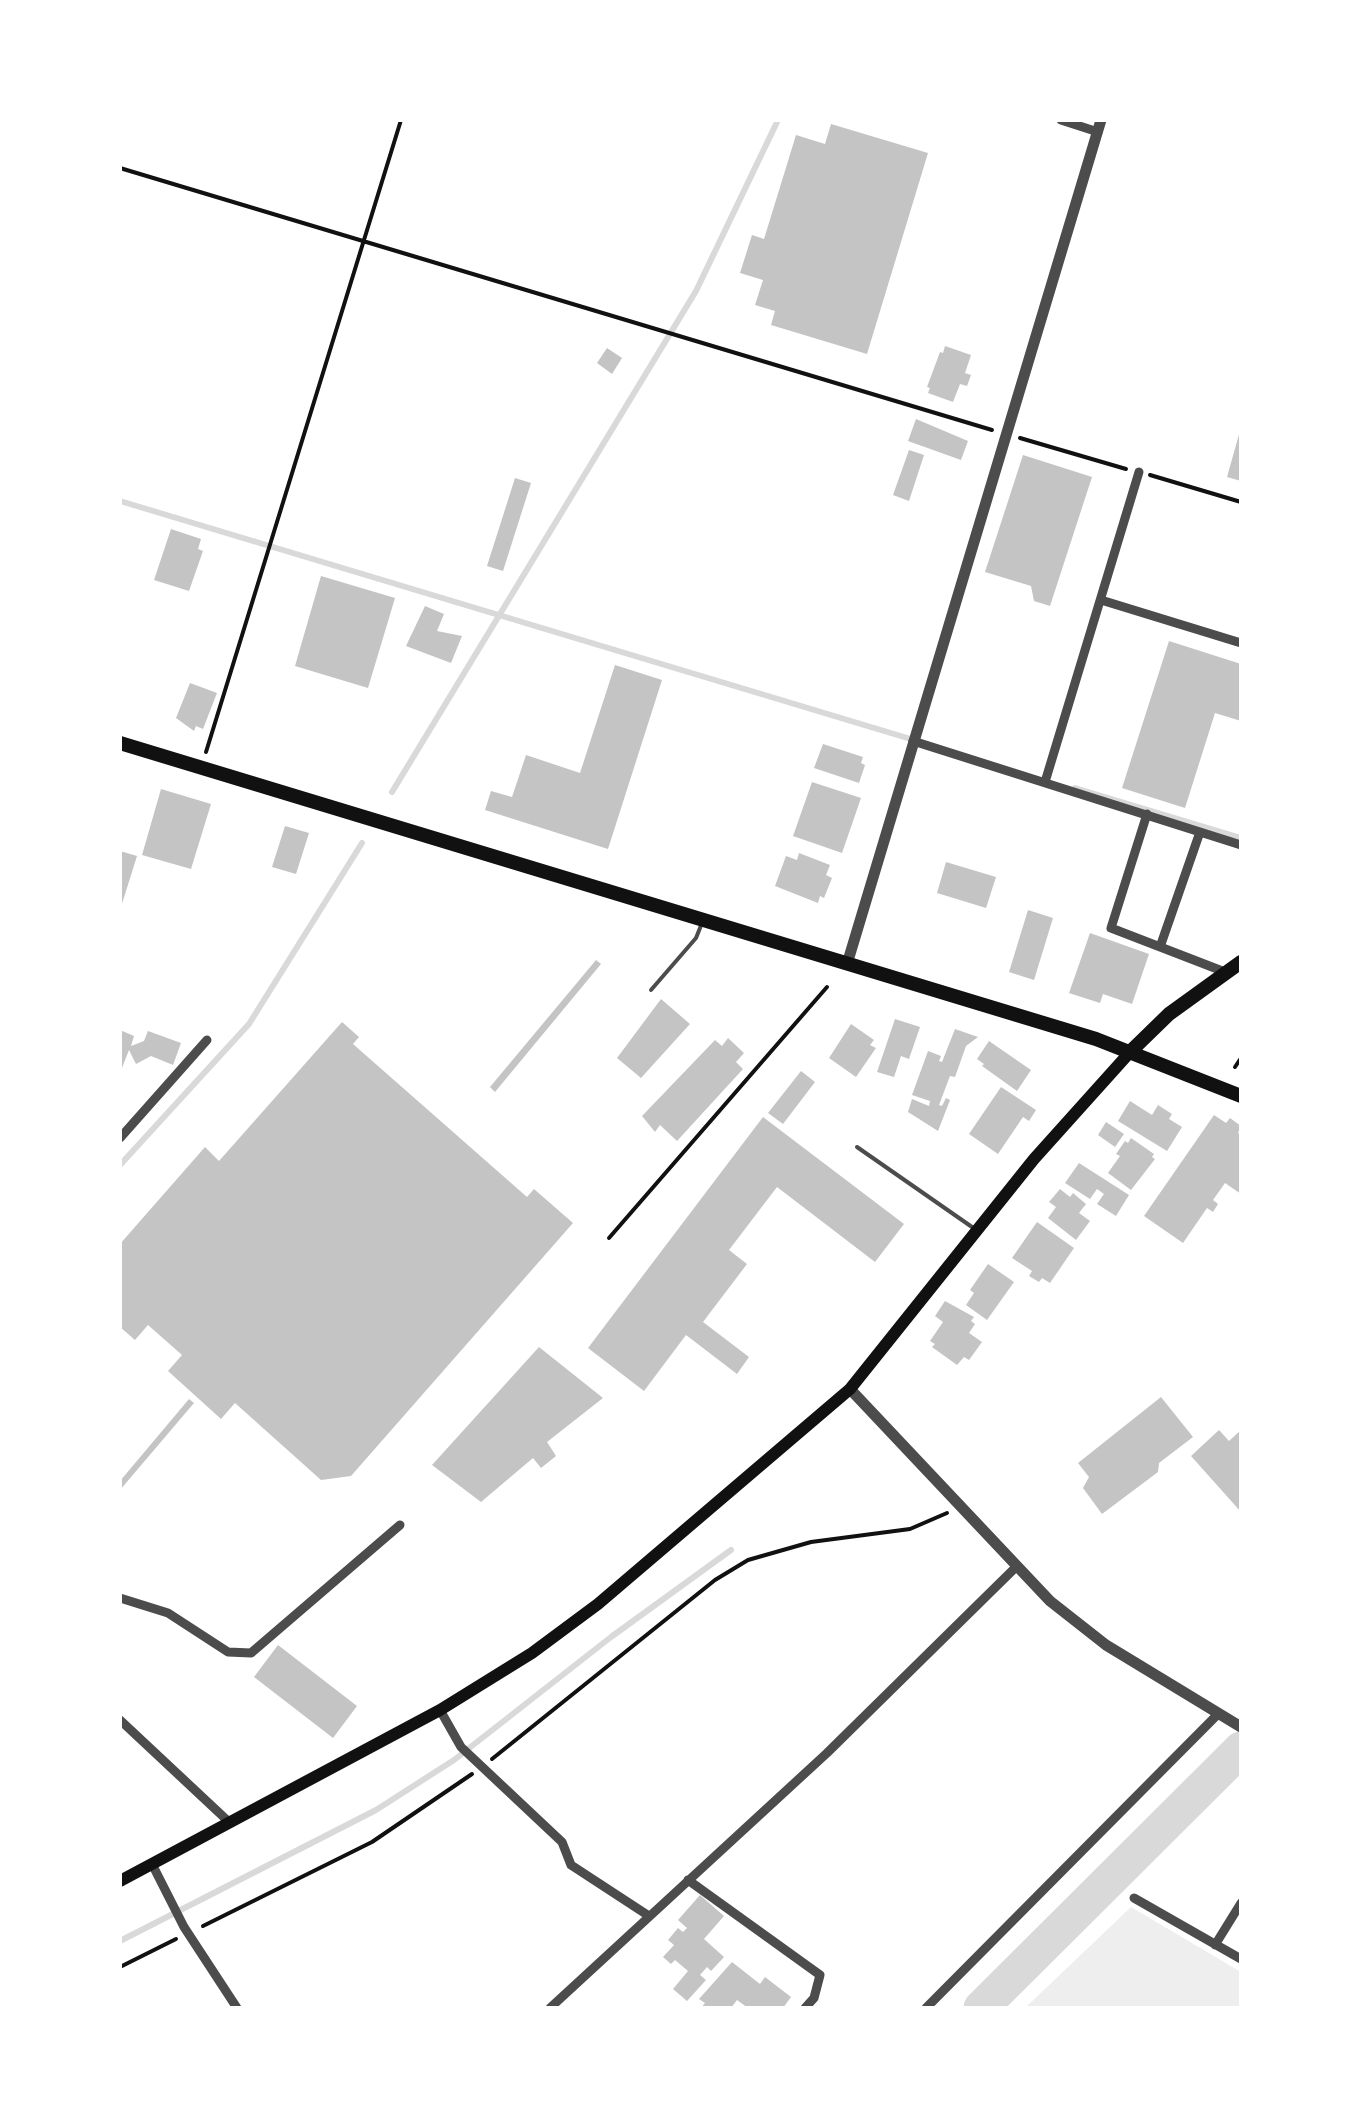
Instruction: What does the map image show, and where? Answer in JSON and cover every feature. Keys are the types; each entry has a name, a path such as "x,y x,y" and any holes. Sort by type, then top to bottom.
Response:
{"main road":[{"path":"120,743 1131,1051 1241,1096"},
{"path":"120,1881 440,1710 532,1653 598,1604 850,1389 1034,1159 1131,1051 1170,1014 1241,962"}],"street":[{"path":"846,964 1098,124 1060,120"},
{"path":"1045,782 1139,472"},
{"path":"1102,600 1241,642"},
{"path":"913,741 1241,845"},
{"path":"1147,814 1111,928 1225,972"},
{"path":"1160,947 1200,832"},
{"path":"120,1138 206,1040"},
{"path":"850,1389 1050,1601 1106,1645 1241,1727"},
{"path":"120,1598 168,1613 228,1652 251,1653 400,1526"},
{"path":"550,2008 826,1753 1018,1566"},
{"path":"440,1710 460,1747 562,1842 572,1866 649,1916"},
{"path":"926,2008 1218,1714"},
{"path":"120,1720 229,1822"},
{"path":"152,1864 186,1930 237,2008"},
{"path":"688,1880 820,1975 814,1998 805,2008"},
{"path":"1134,1898 1241,1959"},
{"path":"1215,1944 1241,1903"}],"lane":[{"path":"651,990 696,938 703,921"},
{"path":"857,1147 977,1230"}],"path":[{"path":"201,766 401,120"},
{"path":"120,168 1006,434"},
{"path":"609,1238 826,986"},
{"path":"1235,1067 1241,1058"},
{"path":"120,1968 186,1930 372,1842 479,1766 715,1580 748,1560 812,1542 910,1529 934,1521 959,1504"}],"shaded area":[{"path":"1131,1907 1241,1972 1241,2008 1025,2008"}],"building":[{"path":"831,124 928,153 867,354 771,325 775,311 755,305 763,280 740,273 752,235 764,239 796,135 825,144"},
{"path":"945,346 971,355 965,373 971,375 967,386 960,384 953,402 928,393 927,387"},
{"path":"607,348 622,358 612,374 597,363"},
{"path":"916,419 968,441 961,460 908,441"},
{"path":"1241,431 1241,481 1227,477"},
{"path":"909,450 924,455 909,501 893,495"},
{"path":"1023,455 1092,477 1050,606 1034,601 1031,586 985,572"},
{"path":"515,478 531,483 503,571 487,566"},
{"path":"171,529 201,539 198,549 203,551 189,591 154,580"},
{"path":"321,576 395,598 368,688 295,666"},
{"path":"425,606 444,614 437,631 462,636 451,663 406,646"},
{"path":"1169,641 1241,664 1241,721 1215,713 1185,808 1122,788"},
{"path":"615,665 662,680 608,849 485,810 491,791 512,797 526,755 580,773"},
{"path":"190,683 217,693 203,729 196,726 194,731 176,718"},
{"path":"823,744 863,757 861,763 865,765 859,783 814,768"},
{"path":"812,782 861,798 842,853 793,836"},
{"path":"161,789 211,804 191,869 142,855"},
{"path":"285,826 309,833 296,874 272,867"},
{"path":"120,851 137,856 121,907 120,907"},
{"path":"799,853 830,865 826,875 832,878 818,903 775,886 786,856 797,860"},
{"path":"946,862 996,877 986,908 937,893"},
{"path":"1028,910 1053,918 1034,980 1009,972"},
{"path":"1090,933 1149,954 1132,1004 1103,994 1100,1003 1069,993"},
{"path":"596,960 601,964 495,1092 490,1087"},
{"path":"661,999 690,1024 641,1078 617,1058"},
{"path":"895,1019 920,1027 909,1059 901,1056 894,1077 877,1072"},
{"path":"342,1022 359,1037 353,1044 527,1197 534,1189 573,1223 351,1476 321,1480 235,1403 221,1419 168,1371 182,1355 148,1325 135,1340 120,1327 120,1244 205,1147 219,1161"},
{"path":"851,1024 874,1040 870,1045 876,1048 856,1077 829,1058"},
{"path":"955,1029 978,1037 966,1046 955,1077 950,1076 939,1105 946,1098 950,1100 938,1131 908,1112 912,1099 929,1106 930,1101 912,1095 928,1051 941,1056 942,1062"},
{"path":"120,1030 134,1036 131,1046 144,1041 148,1031 181,1043 173,1065 151,1056 136,1064 129,1050 120,1073"},
{"path":"728,1038 744,1053 736,1062 743,1069 677,1141 660,1125 655,1132 642,1116 715,1040 722,1046"},
{"path":"989,1041 1031,1070 1017,1091 977,1059"},
{"path":"801,1071 815,1082 783,1124 768,1113"},
{"path":"1001,1087 1036,1110 1029,1121 1023,1117 998,1154 969,1134"},
{"path":"1130,1101 1152,1115 1158,1105 1182,1127 1167,1151 1118,1121"},
{"path":"1214,1115 1226,1123 1230,1118 1241,1126 1241,1194 1225,1183 1213,1200 1218,1204 1213,1212 1207,1208 1183,1243 1144,1216"},
{"path":"763,1117 904,1224 875,1262 777,1187 729,1250 747,1264 703,1322 749,1357 737,1374 686,1335 644,1391 588,1348"},
{"path":"1106,1122 1124,1134 1115,1147 1098,1135"},
{"path":"1131,1138 1154,1154 1155,1159 1131,1190 1108,1173 1120,1156 1116,1154"},
{"path":"1079,1163 1129,1195 1116,1216 1097,1204 1104,1194 1097,1189 1090,1199 1065,1183"},
{"path":"1060,1189 1070,1197 1073,1193 1086,1204 1079,1213 1090,1221 1076,1240 1048,1218 1056,1207 1049,1202"},
{"path":"1037,1222 1074,1248 1050,1283 1029,1276 1032,1271 1012,1258"},
{"path":"988,1264 1014,1282 987,1320 966,1305 974,1293 970,1290"},
{"path":"945,1301 974,1317 971,1321 975,1324 969,1333 982,1342 969,1360 964,1357 957,1365 932,1347 935,1344 930,1341 943,1322 935,1316"},
{"path":"539,1347 603,1398 547,1442 556,1456 541,1468 533,1458 481,1502 432,1465"},
{"path":"1161,1397 1193,1437 1159,1463 1158,1472 1102,1514 1083,1488 1089,1477 1078,1463"},
{"path":"189,1399 194,1403 120,1490 120,1481"},
{"path":"1219,1430 1229,1441 1241,1430 1241,1512 1191,1456"},
{"path":"278,1645 357,1706 333,1738 254,1677"},
{"path":"700,1895 724,1916 704,1939 724,1957 711,1971 707,1967 700,1975 706,1980 687,2001 673,1989 688,1971 675,1960 671,1964 663,1957 674,1945 668,1940 678,1928 683,1932 687,1928 678,1920"},
{"path":"732,1962 760,1984 765,1977 791,1997 783,2008 748,2008 737,2000 731,2008 701,2008 705,2003 699,1999"}],"waterway":[{"path":"392,792 696,291 778,120"},
{"path":"120,501 914,740"},
{"path":"1075,788 1241,838"},
{"path":"120,1165 249,1024 362,843"},
{"path":"120,1941 376,1810 454,1760 611,1637 731,1550"},
{"path":"981,2008 1241,1749"}]}
